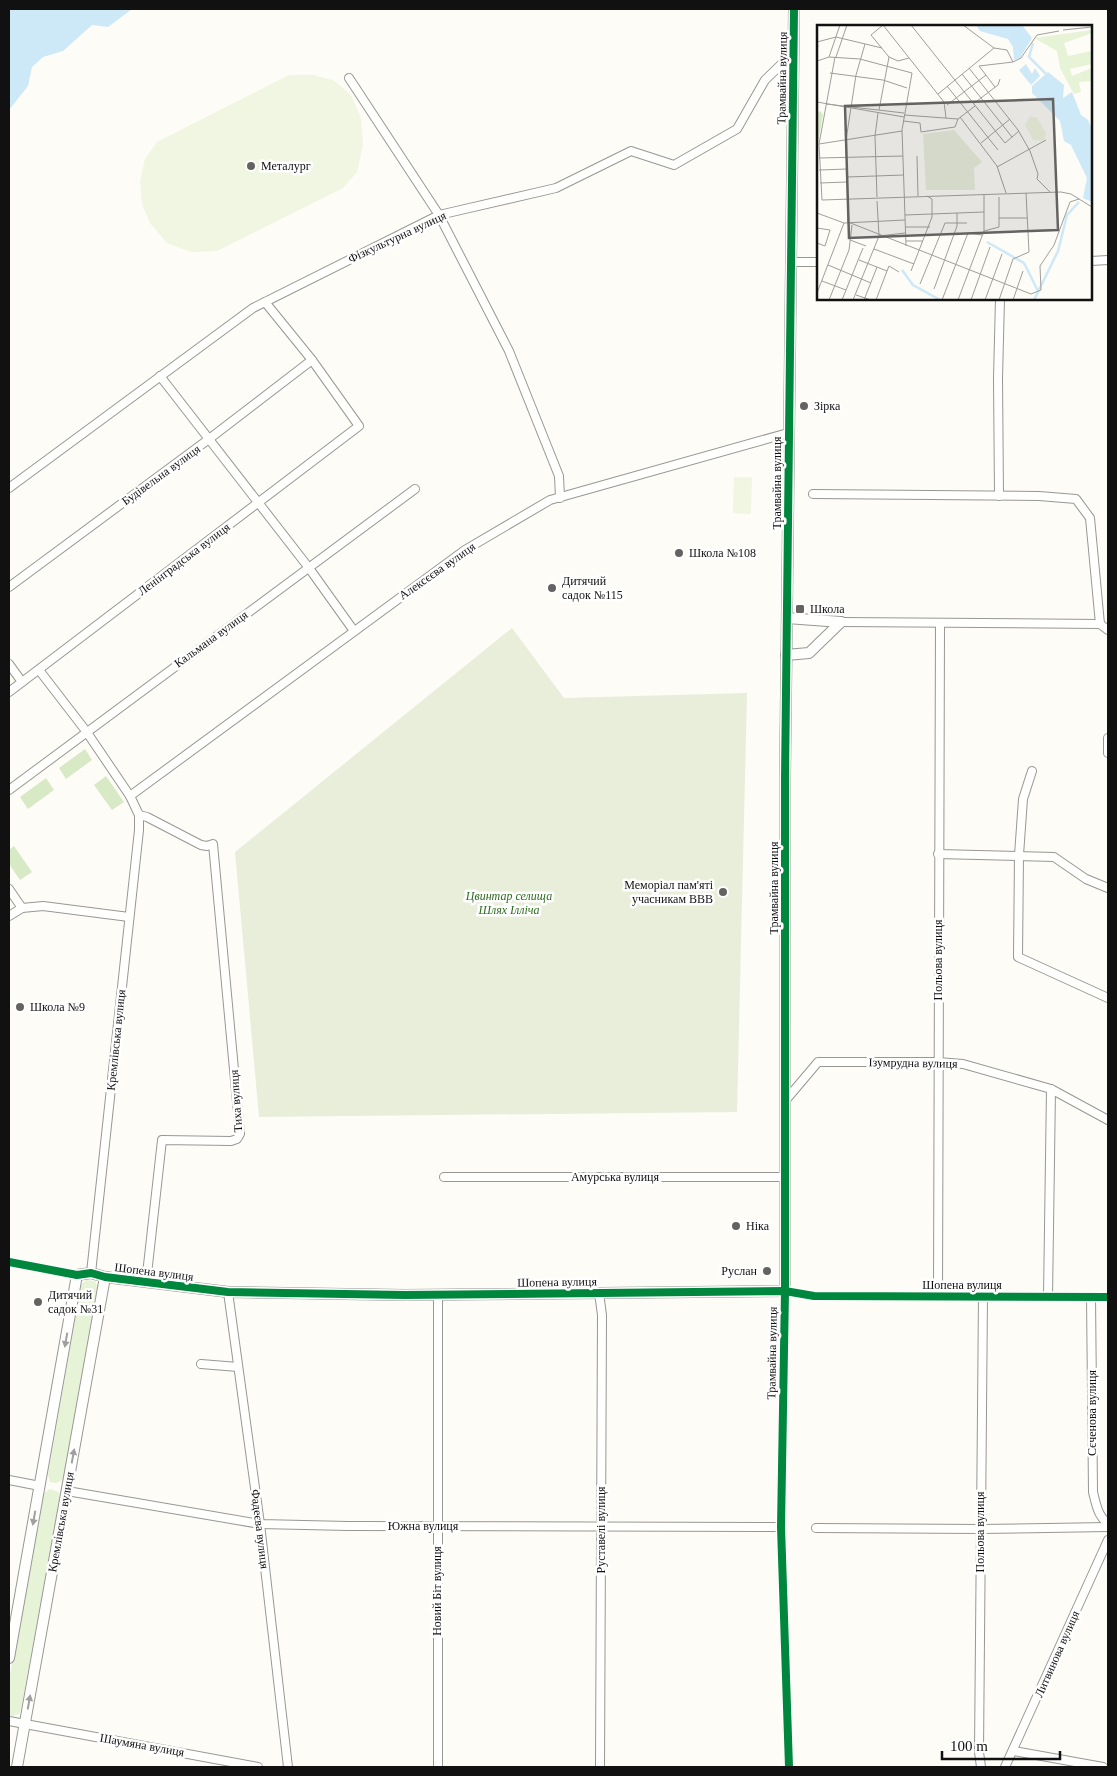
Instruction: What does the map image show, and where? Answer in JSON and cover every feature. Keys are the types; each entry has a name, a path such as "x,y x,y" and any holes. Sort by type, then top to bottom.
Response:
{"street":[{"name":"Трамвайна вулиця","path":"789,1767 781,1527 785,1177 786,655 794,9"},
{"name":"Фiзкультурна вулиця","path":"9,488 253,308 439,214 556,188 631,152 674,165 737,128 765,80 793,53"},
{"path":"349,78 439,214 509,351 559,476 560,498"},
{"path":"1092,261 1108,260"},
{"path":"790,262 817,262"},
{"path":"999,496 998,378 1000,300"},
{"path":"265,302 312,360"},
{"name":"Ленінградська вулиця","path":"9,692 359,426 312,360"},
{"name":"Будівельна вулиця","path":"9,587 209,440 312,360"},
{"path":"160,376 258,502 354,631"},
{"name":"Алексєєва вулиця","path":"130,796 465,550 550,500 788,433"},
{"name":"Кальмана вулиця","path":"9,790 415,488"},
{"path":"813,494 1040,496 1076,499 1090,518 1100,624"},
{"path":"787,618 841,622 940,624 1100,624 1108,630"},
{"path":"786,655 808,653 841,622"},
{"name":"Польова вулиця","path":"938,1296 940,624"},
{"path":"9,664 22,682"},
{"path":"39,670 86,732 130,796 138,812"},
{"path":"1108,738 1108,753"},
{"path":"1032,771 1023,799 1019,856 1018,957 1108,998"},
{"name":"Тиха вулиця","path":"138,812 201,845 213,844 240,1134 237,1139 231,1141 162,1140 146,1282"},
{"name":"Кремлівська вулиця","path":"92,1273 139,830 138,812"},
{"path":"938,854 1054,857 1086,879 1108,888"},
{"path":"9,889 22,908"},
{"path":"9,916 22,908 43,906 129,917"},
{"name":"Ізумрудна вулиця","path":"785,1101 818,1062 938,1062 963,1064 1051,1090 1108,1120"},
{"path":"1048,1297 1051,1090"},
{"name":"Амурська вулиця","path":"444,1177 785,1177"},
{"name":"Шопена вулиця","path":"9,1262 78,1275 92,1273 105,1278 228,1292 438,1295 784,1291 814,1296 1108,1296"},
{"path":"9,1658 78,1275"},
{"name":"Кремлівська вулиця","path":"17,1767 105,1278"},
{"name":"Фадеєва вулиця","path":"228,1292 260,1524 288,1767"},
{"name":"Руставелі вулиця","path":"598,1293 602,1315 600,1767"},
{"name":"Новий Біт вулиця","path":"438,1295 438,1767"},
{"name":"Польова вулиця","path":"981,1767 979,1752 983,1296"},
{"name":"Сєченова вулиця","path":"1091,1297 1093,1492 1097,1509 1108,1525"},
{"path":"201,1364 238,1367"},
{"path":"9,1480 40,1486"},
{"name":"Южна вулиця","path":"67,1491 260,1524 781,1527"},
{"path":"816,1528 980,1529 1108,1525"},
{"name":"Литвинова вулиця","path":"1006,1767 1108,1540"},
{"name":"Шаумяна вулиця","path":"9,1721 258,1767"},
{"path":"1014,1751 1103,1767"}],"green space":[{"name":"Металург","path":"289,75 313,75 333,80 351,95 361,118 363,145 357,172 343,188 217,251 191,252 167,243 150,223 142,204 140,182 145,159 157,142"},
{"path":"734,477 752,477 751,514 733,513"},
{"name":"Цвинтар селища Шлях Ілліча","path":"512,628 564,698 747,693 737,1112 259,1117 235,852"},
{"path":"85,749 92,760 66,779 59,768"},
{"path":"106,776 124,802 112,810 94,785"},
{"path":"46,778 54,790 28,809 20,797"},
{"path":"14,846 32,872 20,880 9,864 9,850"},
{"path":"86,1280 95,1281 98,1287 64,1479 56,1483 50,1482 48,1475 81,1285"},
{"path":"50,1489 59,1492 60,1498 21,1710 19,1714 9,1716 9,1680 44,1493"}],"water":[{"path":"9,9 132,9 108,27 92,25 63,51 43,57 32,67 28,86 9,110"}],"cycle path":[{"path":"789,1767 781,1527 785,1291 785,779 794,9"},
{"path":"9,1262 77,1275 91,1273 105,1277 228,1292 405,1295 785,1291 814,1296 1108,1297"}],"place":[{"name":"Металург","path":"251,166"},
{"name":"Зірка","path":"804,406"},
{"name":"Школа №108","path":"679,553"},
{"name":"Дитячий садок №115","path":"552,588"},
{"name":"Школа","path":"800,609"},
{"name":"Меморіал пам'яті учасникам ВВВ","path":"723,892"},
{"name":"Школа №9","path":"20,1007"},
{"name":"Ніка","path":"736,1226"},
{"name":"Руслан","path":"767,1271"},
{"name":"Дитячий садок №31","path":"38,1302"}]}
